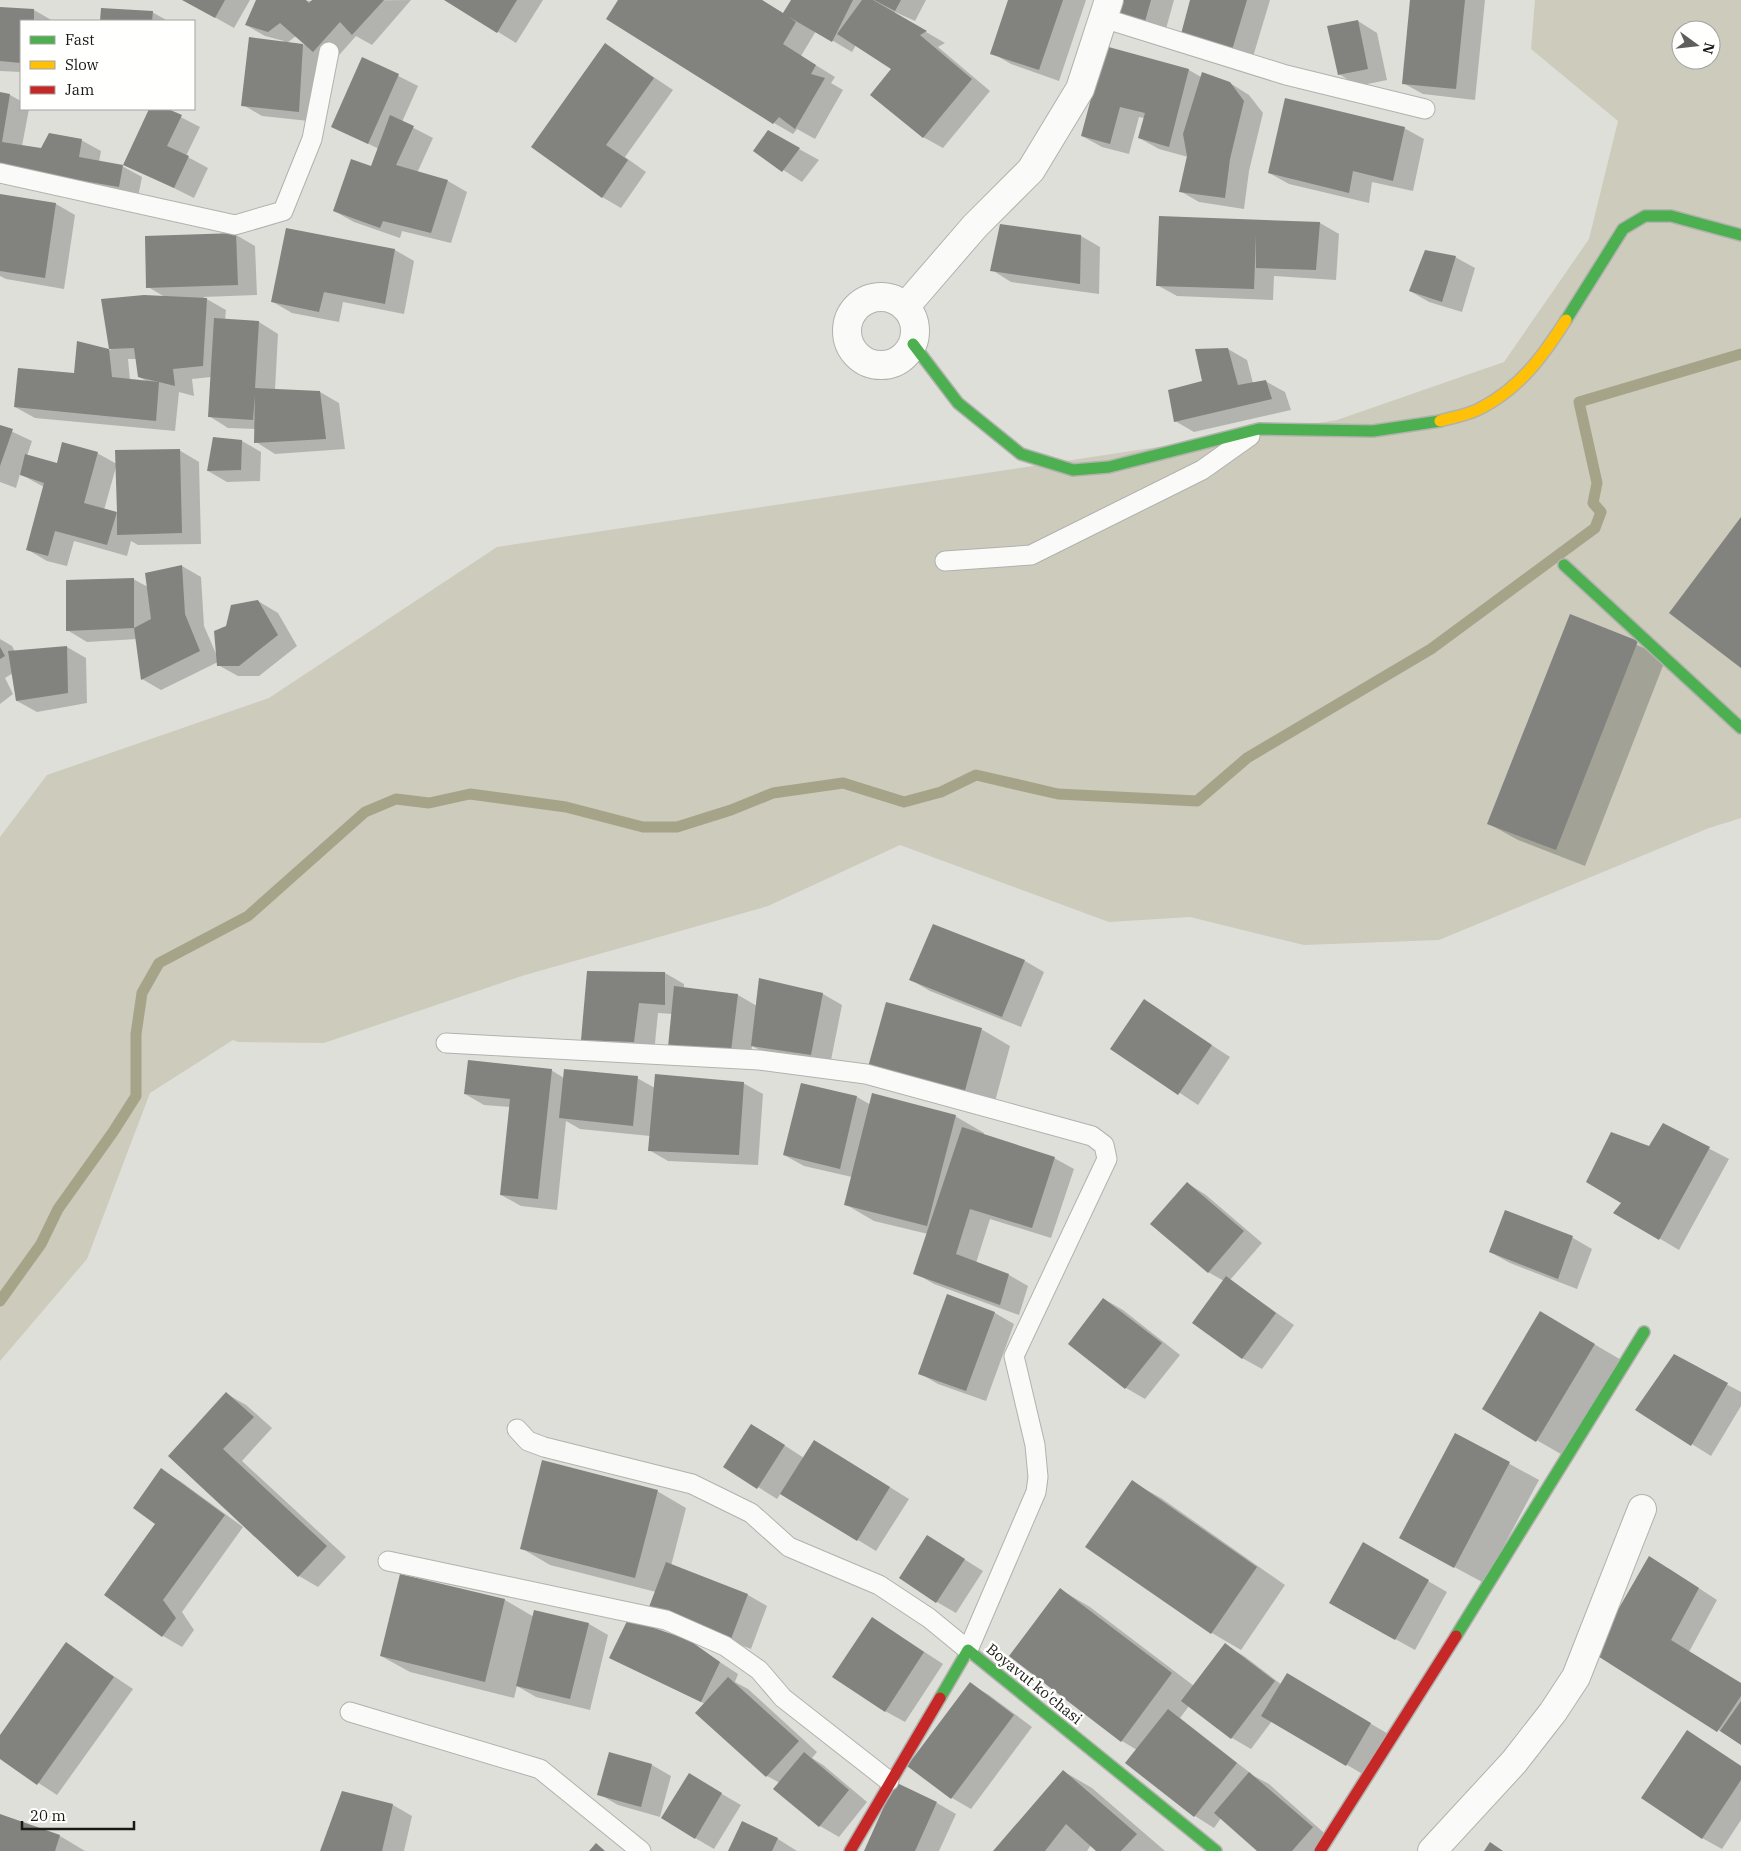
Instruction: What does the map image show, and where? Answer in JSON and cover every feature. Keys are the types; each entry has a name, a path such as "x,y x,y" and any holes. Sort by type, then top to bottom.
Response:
{"street":[{"path":"906,306 975,226 1031,170 1080,89 1106,9"},
{"path":"913,344 958,403 1021,454 1073,470 1109,467 1260,430 1337,429 1373,431 1432,423 1480,409 1515,386 1544,355 1623,229 1645,216 1671,216 1699,222 1741,235"},
{"path":"881,296 895,299 906,306 913,318 916,331 913,344 905,356 894,363 881,366 868,363 856,355 849,344 846,331 849,318 856,306 868,299 881,296"},
{"path":"1564,565 1741,728"},
{"path":"1320,1851 1509,1552 1644,1332"},
{"path":"1432,1851 1514,1762 1553,1712 1576,1677 1642,1509"},
{"name":"Boyavut ko'chasi","path":"850,1851 889,1781 968,1650 1216,1851"}],"lane":[{"path":"1106,9 1286,76 1424,108"},
{"path":"0,173 234,225 283,211 312,138 330,52"},
{"path":"946,561 1032,555 1202,470 1260,430"},
{"path":"446,1043 759,1060 866,1074 1092,1136 1104,1144 1107,1159 1014,1356 1035,1445 1038,1477 1036,1492 968,1650 929,1618 879,1585 789,1547 751,1513 692,1484 544,1447 528,1441 517,1429"},
{"path":"388,1561 666,1620 725,1646 759,1670 783,1698 889,1781"},
{"path":"350,1712 540,1770 642,1851"}],"shaded area":[{"path":"1535,0 1741,0 1741,818 1709,828 1439,940 1304,945 1190,917 1109,922 900,845 768,906 525,975 324,1043 238,1042 233,1040 150,1093 87,1259 0,1361 0,837 47,775 269,698 497,547 1337,420 1504,362 1589,239 1618,121 1531,49"}],"building":[{"path":"182,0 225,0 215,18"},
{"path":"256,0 306,0 309,3 312,0 384,0 352,35 340,22 313,52 280,23 268,32 245,25"},
{"path":"444,0 517,0 497,33"},
{"path":"618,0 762,0 783,13 791,0 853,0 832,42 789,17 796,22 783,44 816,65 811,74 825,78 795,129 779,117 773,124 606,19"},
{"path":"862,0 873,0 927,31 920,35 972,79 923,138 870,95 891,69 837,34"},
{"path":"874,0 901,0 895,11"},
{"path":"1008,0 1063,0 1039,70 990,54"},
{"path":"1116,0 1151,0 1144,25 1112,16"},
{"path":"1190,0 1247,0 1232,50 1181,34"},
{"path":"1410,0 1465,0 1456,89 1402,84"},
{"path":"0,7 34,9 34,20 20,20 20,63 0,61"},
{"path":"101,8 153,11 152,20 100,20"},
{"path":"1358,20 1368,69 1338,75 1327,26"},
{"path":"249,37 303,44 299,112 241,106"},
{"path":"605,43 654,78 606,145 628,160 602,198 531,147"},
{"path":"1105,46 1189,69 1169,147 1138,138 1145,113 1120,107 1110,144 1081,136"},
{"path":"362,57 399,74 368,144 331,127"},
{"path":"1202,72 1230,82 1244,101 1230,159 1225,198 1179,192 1187,156 1183,134"},
{"path":"0,92 10,94 2,142 41,148 49,133 82,139 79,157 123,165 119,187 0,167"},
{"path":"1285,98 1405,127 1393,181 1353,171 1349,193 1268,173"},
{"path":"149,110 170,110 182,115 167,146 189,156 174,188 123,165"},
{"path":"390,115 414,126 396,165 448,180 431,233 383,221 380,228 333,211 351,159 371,166"},
{"path":"768,130 800,148 782,172 753,151"},
{"path":"0,194 56,203 45,278 0,271"},
{"path":"1159,216 1320,222 1316,270 1256,268 1256,235 1254,289 1156,286"},
{"path":"1000,224 1081,235 1080,284 990,271"},
{"path":"286,228 395,249 385,304 324,292 319,312 271,302"},
{"path":"236,233 238,285 146,288 145,236"},
{"path":"1425,250 1456,256 1442,302 1409,291"},
{"path":"144,295 207,298 203,366 173,369 175,386 138,377 134,348 109,349 101,299"},
{"path":"214,318 259,321 255,388 320,391 326,439 254,443 255,395 253,420 208,417"},
{"path":"77,341 109,349 112,377 159,382 156,421 14,407 18,368 74,373"},
{"path":"1228,348 1238,385 1266,380 1272,399 1174,422 1168,390 1202,381 1195,349"},
{"path":"0,425 13,429 0,466"},
{"path":"213,437 242,440 241,470 207,471"},
{"path":"62,442 98,452 84,503 117,512 107,545 55,531 48,556 26,550 44,483 20,475 25,454 57,463"},
{"path":"180,449 182,533 117,535 115,450"},
{"path":"1741,517 1741,668 1669,613"},
{"path":"182,565 185,614 200,651 141,680 134,628 151,619 145,573"},
{"path":"134,578 134,628 66,631 66,580"},
{"path":"258,600 278,635 239,666 217,666 214,631 226,626 231,605"},
{"path":"1570,614 1638,641 1556,850 1487,824"},
{"path":"67,646 68,693 16,701 8,651"},
{"path":"0,647 5,656 0,659"},
{"path":"933,924 1025,960 1002,1017 909,980"},
{"path":"587,971 665,972 665,1005 639,1003 634,1042 581,1040"},
{"path":"759,978 823,993 811,1055 751,1046"},
{"path":"674,986 738,994 731,1051 668,1047"},
{"path":"1144,999 1212,1045 1178,1095 1110,1049"},
{"path":"886,1002 982,1028 964,1094 868,1067"},
{"path":"468,1060 552,1069 538,1199 500,1195 510,1099 464,1094"},
{"path":"564,1069 638,1076 633,1126 559,1118"},
{"path":"655,1074 744,1082 739,1155 648,1151"},
{"path":"801,1083 857,1096 840,1169 783,1155"},
{"path":"872,1093 956,1115 927,1226 844,1205"},
{"path":"1663,1123 1710,1147 1659,1240 1613,1213 1621,1203 1586,1182 1611,1132 1649,1146"},
{"path":"962,1127 1055,1157 1032,1228 970,1209 956,1254 1009,1274 1000,1305 913,1274"},
{"path":"1187,1182 1244,1231 1208,1273 1150,1224"},
{"path":"1505,1210 1573,1236 1558,1279 1489,1252"},
{"path":"1226,1276 1276,1313 1242,1359 1192,1323"},
{"path":"947,1294 995,1312 966,1391 918,1374"},
{"path":"1103,1298 1162,1343 1125,1389 1068,1344"},
{"path":"1540,1311 1595,1344 1536,1442 1482,1409"},
{"path":"1674,1354 1728,1383 1691,1446 1635,1410"},
{"path":"226,1392 254,1417 223,1449 327,1546 298,1577 168,1456"},
{"path":"751,1424 785,1445 757,1489 723,1467"},
{"path":"1455,1433 1510,1462 1454,1568 1399,1538"},
{"path":"814,1440 890,1487 857,1541 780,1494"},
{"path":"542,1460 658,1490 635,1578 520,1549"},
{"path":"161,1468 225,1515 163,1600 176,1618 162,1637 104,1595 155,1524 133,1508"},
{"path":"1132,1480 1257,1567 1211,1634 1085,1547"},
{"path":"927,1535 965,1559 936,1603 899,1578"},
{"path":"1363,1542 1429,1580 1395,1640 1329,1603"},
{"path":"1649,1556 1699,1588 1671,1640 1741,1683 1741,1696 1717,1732 1593,1653"},
{"path":"666,1562 748,1594 731,1639 649,1607"},
{"path":"400,1574 505,1599 485,1682 380,1656"},
{"path":"1060,1588 1172,1673 1121,1742 1009,1656"},
{"path":"534,1610 589,1623 570,1699 516,1686"},
{"path":"872,1617 924,1652 885,1712 832,1677"},
{"path":"628,1619 689,1640 720,1662 701,1702 609,1658"},
{"path":"66,1642 114,1677 37,1785 0,1759 0,1735"},
{"path":"1225,1643 1275,1681 1231,1739 1181,1701"},
{"path":"1287,1673 1371,1723 1346,1766 1261,1716"},
{"path":"728,1677 799,1741 766,1777 695,1713"},
{"path":"970,1682 1014,1715 951,1799 907,1766"},
{"path":"1741,1701 1741,1745 1720,1731"},
{"path":"1168,1709 1237,1763 1194,1817 1125,1763"},
{"path":"1687,1730 1741,1766 1741,1780 1702,1839 1641,1798"},
{"path":"609,1752 652,1764 641,1807 597,1795"},
{"path":"804,1752 849,1790 819,1827 773,1789"},
{"path":"1063,1770 1137,1834 1121,1851 1096,1851 1066,1824 1045,1851 993,1851"},
{"path":"1249,1772 1313,1827 1292,1851 1257,1851 1214,1813"},
{"path":"689,1773 722,1793 695,1839 661,1818"},
{"path":"895,1782 937,1802 915,1851 864,1851"},
{"path":"342,1791 393,1804 382,1851 320,1851"},
{"path":"0,1814 60,1835 55,1851 0,1851"},
{"path":"742,1821 778,1838 772,1851 728,1851"},
{"path":"1490,1842 1503,1851 1484,1851"},
{"path":"596,1843 605,1851 589,1851"}],"waterway":[{"path":"0,1301 41,1244 58,1209 113,1132 136,1096 136,1034 142,993 159,963 248,916 365,812 396,799 429,803 470,794 566,807 643,827 677,827 731,810 773,793 843,783 904,802 941,792 976,775 1058,794 1197,801 1247,758 1431,649 1595,528 1601,512 1593,503 1597,483 1579,402 1741,354"}],"traffic: fast":[{"path":"1566,320 1623,229 1645,216 1671,216 1741,235"},
{"path":"913,344 958,403 1021,454 1073,470 1109,467 1259,429 1373,431 1440,421"},
{"path":"1564,565 1741,728"},
{"path":"1456,1636 1644,1332"},
{"path":"940,1698 968,1650 1216,1851"}],"traffic: slow":[{"path":"1440,421 1476,410 1508,391 1530,370 1566,320"}],"traffic: jam":[{"path":"1320,1851 1456,1636"},
{"path":"850,1851 940,1698"}]}
